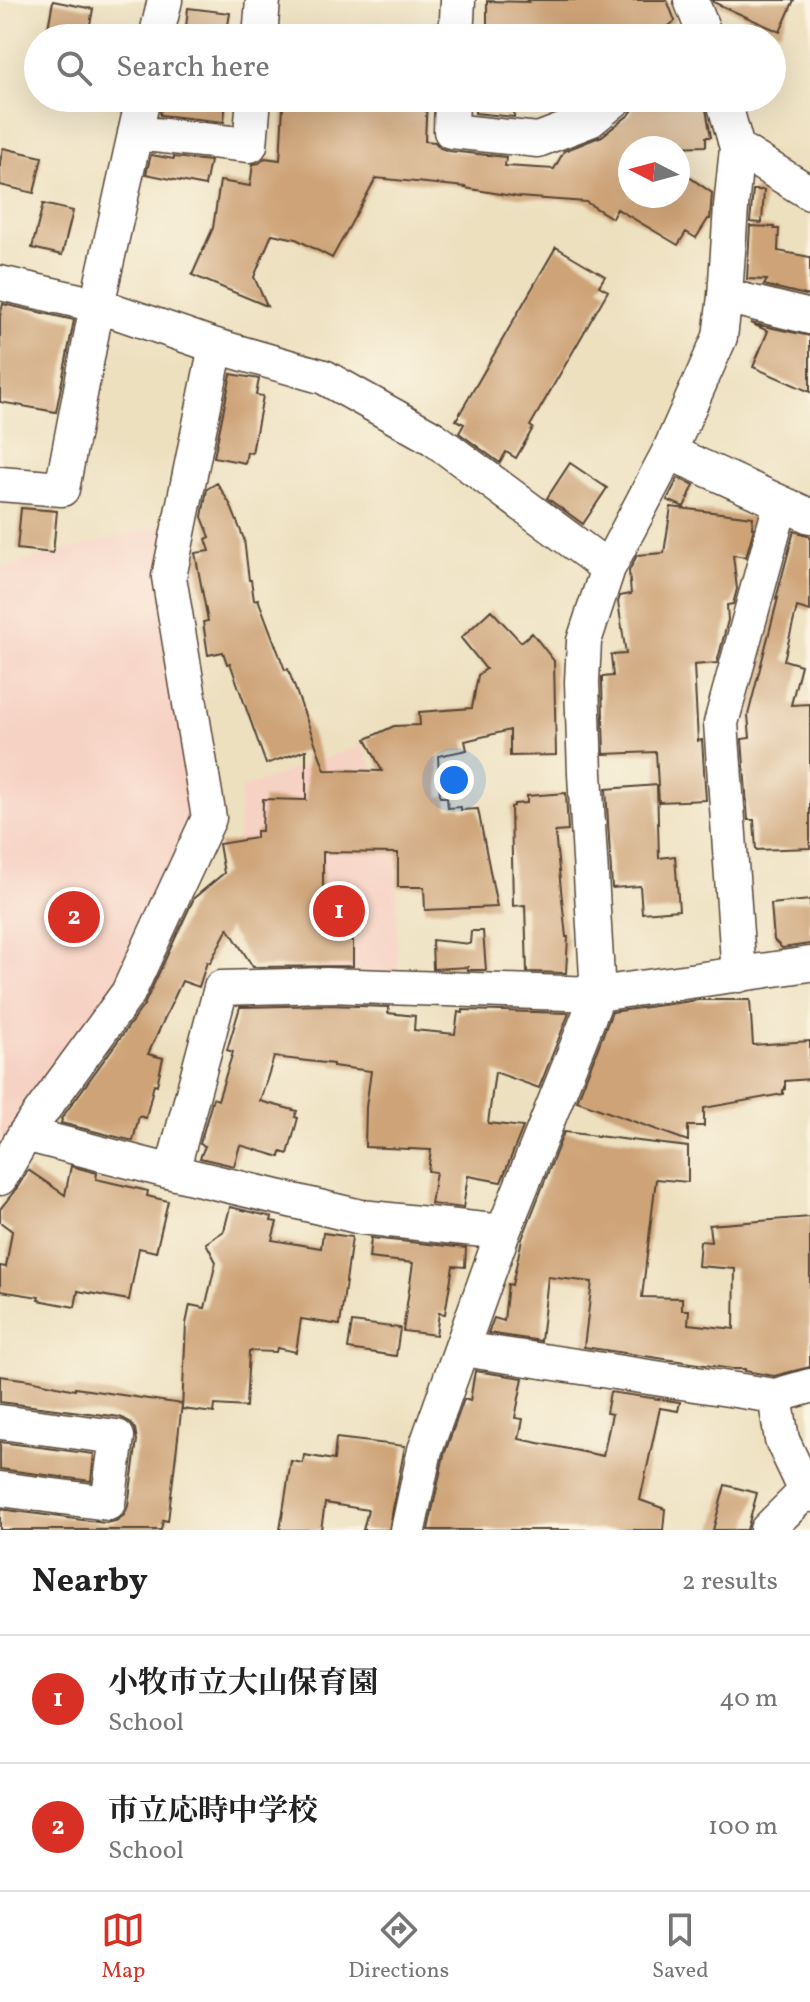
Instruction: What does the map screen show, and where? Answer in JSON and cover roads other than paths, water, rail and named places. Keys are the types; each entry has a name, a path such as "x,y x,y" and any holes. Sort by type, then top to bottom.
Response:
{"street":[{"path":"159,24 165,0"},
{"path":"261,24 263,0"},
{"path":"457,24 458,0"},
{"path":"0,484 62,489 97,305 140,112"},
{"path":"135,133 250,145 253,112"},
{"path":"452,112 451,131 538,140 590,120 600,112"},
{"path":"408,1530 425,1450 503,1232 598,994 586,790 582,682 584,641 608,568 669,452 720,337 737,148 727,112"},
{"path":"737,148 810,193"},
{"path":"0,283 97,305 216,346 324,377 433,438 608,568"},
{"path":"725,296 810,317"},
{"path":"0,1178 25,1134 128,993 209,818 169,577 216,346"},
{"path":"669,452 795,509 721,723 739,975"},
{"path":"172,1172 221,988 326,985 598,994 810,964"},
{"path":"25,1134 361,1217 503,1232"},
{"path":"462,1349 775,1396 810,1386"},
{"path":"767,1530 808,1493 782,1440 775,1396"},
{"path":"0,1422 117,1437 108,1503 0,1489"}],"place":[{"name":"小牧市立大山保育園","path":"339,911"},
{"name":"市立応時中学校","path":"74,917"}]}
